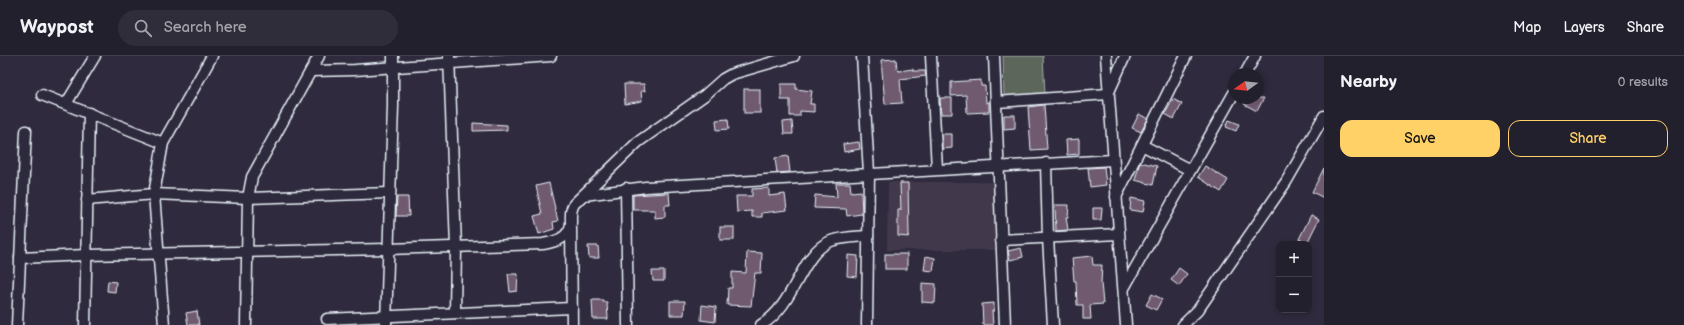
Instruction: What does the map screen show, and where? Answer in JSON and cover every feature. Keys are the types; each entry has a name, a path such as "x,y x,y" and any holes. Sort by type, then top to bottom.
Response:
{"street":[{"path":"66,104 95,56"},
{"path":"164,325 154,194 163,143 212,56"},
{"path":"246,325 248,198 252,177 319,56"},
{"path":"386,321 393,67 392,56"},
{"path":"311,71 393,67 449,60 552,56"},
{"path":"572,325 570,210 638,142 705,95 723,78 794,56"},
{"path":"862,56 869,173 867,325"},
{"path":"931,56 937,169"},
{"path":"994,56 1005,325"},
{"path":"1106,56 1118,234 1124,288 1126,325"},
{"path":"1108,94 1125,56"},
{"path":"1116,198 1186,56"},
{"path":"1248,68 1255,56"},
{"path":"449,60 456,247 455,313"},
{"path":"997,102 1108,94"},
{"path":"42,95 89,112 163,143"},
{"path":"1124,288 1228,104"},
{"path":"85,325 89,112"},
{"path":"1183,325 1198,310 1286,182 1324,116"},
{"path":"17,325 26,131"},
{"path":"1142,145 1190,170"},
{"path":"584,195 626,188 1113,160"},
{"path":"1046,163 1048,238 1053,325"},
{"path":"626,188 628,325"},
{"path":"87,200 154,194 248,198 390,193"},
{"path":"20,258 159,253 387,249 543,244 556,242 562,238 571,225"},
{"path":"1001,240 1118,234"},
{"path":"761,325 776,314 783,306 816,251 832,241 868,236"},
{"path":"327,319 386,321 455,313 572,308"}],"shaded area":[{"path":"888,182 996,182 996,250 887,250"}],"green space":[{"path":"1003,56 1043,56 1045,94 1004,98"}],"building":[{"path":"896,59 897,69 899,71 913,69 913,71 925,71 926,76 900,79 902,103 885,104 881,60"},
{"path":"981,80 981,86 985,86 986,103 989,102 989,112 967,113 966,95 951,96 951,82"},
{"path":"624,84 644,84 645,91 641,91 642,101 625,104"},
{"path":"781,84 796,84 796,89 812,91 810,104 814,104 814,112 800,111 800,116 790,116 790,100 781,100"},
{"path":"744,89 760,89 760,113 744,113"},
{"path":"940,98 952,98 952,114 941,114"},
{"path":"1173,99 1182,104 1174,119 1165,114"},
{"path":"1244,104 1261,104 1257,111"},
{"path":"1044,105 1047,149 1031,150 1028,107"},
{"path":"1139,114 1148,119 1141,132 1132,128"},
{"path":"1004,115 1015,115 1015,128 1004,129"},
{"path":"728,119 729,129 717,130 716,120"},
{"path":"1229,120 1239,124 1236,131 1226,127"},
{"path":"792,121 793,134 784,134 783,122"},
{"path":"473,123 507,125 507,130 473,131"},
{"path":"942,134 952,134 952,148 942,149"},
{"path":"1079,139 1079,154 1067,155 1066,140"},
{"path":"859,142 860,149 844,152 843,144"},
{"path":"788,156 790,172 777,173 775,158"},
{"path":"1140,162 1157,166 1153,185 1135,180"},
{"path":"1205,166 1228,180 1221,192 1198,177"},
{"path":"1104,167 1106,185 1090,187 1088,168"},
{"path":"1324,168 1324,198 1312,192"},
{"path":"549,183 558,221 553,222 554,229 539,234 534,216 542,214 536,186"},
{"path":"836,183 850,183 851,192 861,191 862,214 847,216 846,209 814,208 815,195 837,197"},
{"path":"900,183 908,183 909,237 898,236 898,210 901,210"},
{"path":"769,188 769,196 785,194 787,210 762,213 762,217 752,217 752,211 737,212 736,196 752,196 752,189"},
{"path":"669,193 670,205 665,205 665,217 655,218 655,210 633,210 633,195"},
{"path":"397,197 408,197 409,216 396,216"},
{"path":"1131,198 1145,201 1143,212 1130,210"},
{"path":"1055,205 1069,205 1068,217 1066,217 1068,230 1056,231"},
{"path":"1093,208 1102,208 1101,220 1093,220"},
{"path":"1311,215 1319,219 1308,241 1299,239"},
{"path":"720,227 734,227 734,240 720,240"},
{"path":"588,246 598,246 599,258 589,258"},
{"path":"1021,248 1023,257 1010,260 1008,251"},
{"path":"747,252 762,253 761,273 755,273 751,306 727,305 728,288 732,288 732,272 746,273"},
{"path":"885,254 907,254 907,269 885,269"},
{"path":"848,255 858,256 857,277 847,276"},
{"path":"926,256 935,258 933,271 924,270"},
{"path":"1092,256 1093,265 1102,265 1101,283 1103,304 1090,305 1091,319 1083,319 1083,305 1077,305 1076,281 1074,281 1072,258"},
{"path":"1179,268 1187,274 1179,286 1171,280"},
{"path":"652,271 664,271 664,281 653,281"},
{"path":"508,274 518,274 517,291 510,292"},
{"path":"108,281 116,282 115,292 107,291"},
{"path":"922,283 936,284 935,303 922,302"},
{"path":"1152,294 1162,299 1156,310 1146,305"},
{"path":"592,300 603,300 603,302 607,302 608,319 593,319"},
{"path":"670,301 685,301 684,315 670,315"},
{"path":"994,303 994,311 992,311 993,325 983,325 982,304"},
{"path":"702,305 716,307 715,322 701,320"},
{"path":"197,311 199,325 188,325 186,313"}]}
